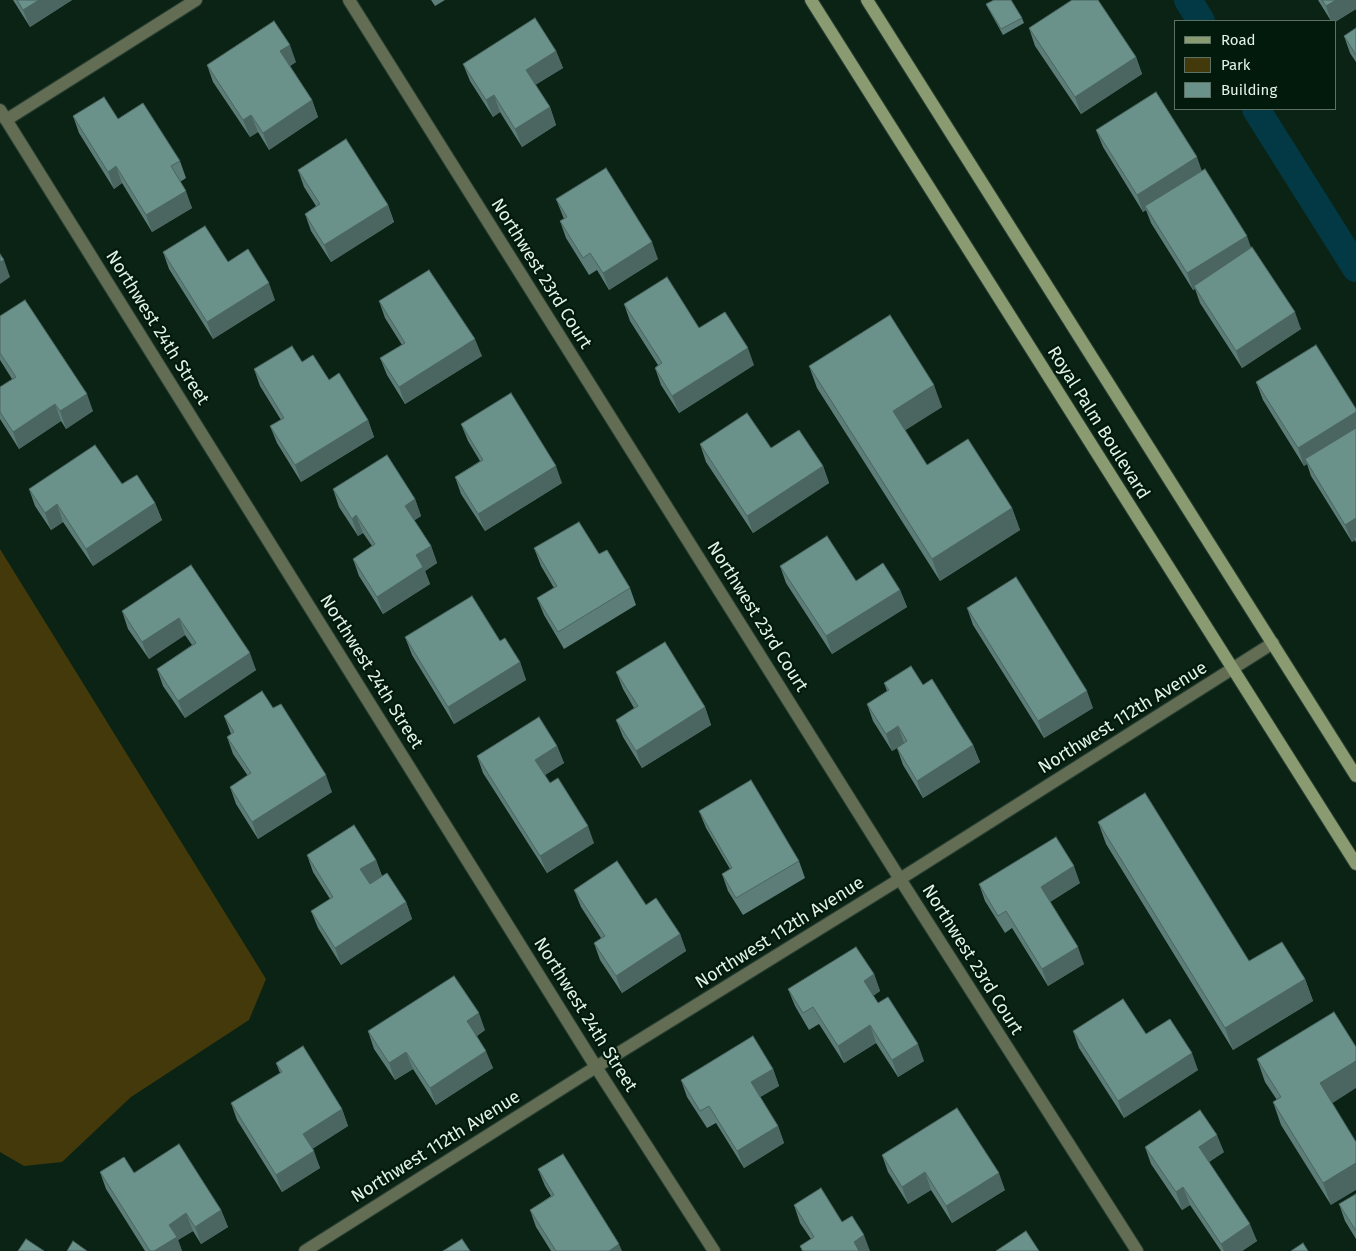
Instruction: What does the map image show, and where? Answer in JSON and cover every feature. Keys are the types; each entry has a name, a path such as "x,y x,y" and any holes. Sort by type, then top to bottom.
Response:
{"main road":[{"name":"Royal Palm Boulevard","path":"811,0 1356,864"},
{"name":"Royal Palm Boulevard","path":"867,0 1356,776"}],"street":[{"path":"3,115 196,0"},
{"name":"Northwest 23rd Court","path":"349,0 900,879 1137,1251"},
{"name":"Northwest 24th Street","path":"3,115 596,1067 714,1251"},
{"name":"Northwest 112th Avenue","path":"305,1251 1273,643"}],"green space":[{"path":"0,549 266,979 249,1020 131,1097 62,1162 24,1166 0,1152"}],"building":[{"path":"17,0 39,0 23,10"},
{"path":"994,0 1011,0 1022,18 1001,29 986,4"},
{"path":"1072,0 1098,0 1136,57 1075,97 1029,28"},
{"path":"1322,0 1336,0 1326,6"},
{"path":"535,18 556,51 526,70 550,107 515,129 494,95 486,100 463,64"},
{"path":"274,21 290,45 280,51 312,100 263,133 251,115 243,120 207,65"},
{"path":"1356,28 1356,55 1344,36"},
{"path":"1156,92 1197,157 1137,195 1096,130"},
{"path":"104,97 118,119 143,103 180,161 171,166 186,191 146,215 116,166 108,172 73,116"},
{"path":"346,139 388,205 324,245 305,214 320,204 298,170"},
{"path":"606,168 652,242 603,273 590,253 583,258 560,221 567,217 556,199"},
{"path":"1205,169 1247,236 1187,273 1145,206"},
{"path":"205,226 228,262 248,249 269,283 207,322 163,252"},
{"path":"1252,247 1295,312 1236,351 1194,286"},
{"path":"0,254 4,260 0,262"},
{"path":"429,270 475,339 399,387 380,358 405,343 379,301"},
{"path":"667,277 699,328 725,312 748,348 672,396 655,368 662,363 624,304"},
{"path":"25,300 87,394 60,411 55,404 13,432 0,412 0,387 16,377 0,353 0,316"},
{"path":"890,315 934,385 893,411 927,465 968,439 1012,508 932,559 809,366"},
{"path":"1316,345 1356,409 1356,412 1298,448 1256,382"},
{"path":"292,346 302,362 313,355 329,380 339,373 368,420 295,465 270,426 284,418 254,369"},
{"path":"511,393 556,466 478,514 455,477 483,460 461,424"},
{"path":"747,413 771,448 799,430 823,466 747,516 700,444"},
{"path":"1356,428 1356,518 1345,525 1305,459"},
{"path":"95,445 122,484 137,475 155,503 86,549 57,504 45,513 29,489"},
{"path":"387,455 415,499 405,506 431,546 416,555 423,567 377,597 353,559 375,544 356,515 352,519 333,489"},
{"path":"579,522 599,554 607,550 630,588 558,632 537,598 557,586 534,548"},
{"path":"827,536 856,581 883,563 900,590 826,636 780,566"},
{"path":"191,565 250,653 178,701 157,669 196,643 179,618 142,642 122,611"},
{"path":"1016,577 1087,691 1038,721 967,608"},
{"path":"472,596 500,641 505,638 520,662 448,707 405,637"},
{"path":"665,642 705,707 636,751 616,720 638,706 616,672"},
{"path":"911,666 923,685 932,679 973,745 917,781 897,748 907,741 898,726 886,734 867,704 889,690 884,683"},
{"path":"262,691 273,708 281,704 326,775 252,822 230,787 251,773 227,737 234,732 224,716"},
{"path":"539,717 557,746 535,760 550,783 558,778 588,826 540,856 477,756"},
{"path":"751,780 799,861 736,898 722,874 732,868 699,811"},
{"path":"1145,793 1249,961 1282,942 1305,979 1225,1028 1098,822"},
{"path":"354,825 376,860 360,869 370,884 387,873 406,902 335,948 311,911 333,897 307,855"},
{"path":"1056,837 1074,866 1041,887 1078,947 1042,969 1006,911 998,916 979,884"},
{"path":"617,861 646,905 656,898 680,934 616,976 594,943 605,936 574,890"},
{"path":"856,947 874,974 864,981 878,1003 888,997 918,1044 892,1060 870,1025 838,1046 813,1007 803,1013 788,989"},
{"path":"454,976 479,1013 467,1021 486,1051 430,1088 406,1052 389,1063 368,1031"},
{"path":"1123,999 1146,1034 1170,1019 1192,1053 1118,1101 1073,1031"},
{"path":"1334,1012 1356,1047 1356,1061 1320,1083 1356,1142 1356,1163 1323,1183 1273,1102 1281,1097 1257,1059"},
{"path":"753,1036 773,1069 751,1082 778,1126 737,1151 709,1106 700,1111 681,1080"},
{"path":"303,1046 342,1109 303,1134 314,1151 276,1175 231,1103 282,1072 276,1063"},
{"path":"957,1108 999,1173 946,1206 925,1172 902,1187 882,1155"},
{"path":"1200,1110 1217,1135 1199,1147 1250,1224 1221,1244 1183,1187 1176,1192 1145,1147"},
{"path":"179,1144 221,1210 195,1227 186,1213 169,1225 177,1237 154,1251 150,1251 100,1172 124,1157 134,1173"},
{"path":"563,1154 619,1244 609,1251 556,1251 530,1210 554,1195 538,1169"},
{"path":"821,1188 842,1222 852,1216 864,1235 854,1242 859,1251 803,1251 800,1246 814,1237 794,1205"},
{"path":"1356,1194 1356,1231 1339,1204"},
{"path":"1026,1231 1039,1251 996,1251"},
{"path":"26,1239 44,1251 18,1251"},
{"path":"462,1239 470,1251 443,1251"},
{"path":"73,1241 87,1251 67,1251"},
{"path":"1303,1243 1308,1251 1291,1251"}],"waterway":[{"path":"1188,0 1200,20"},
{"path":"1257,110 1356,268"}]}
